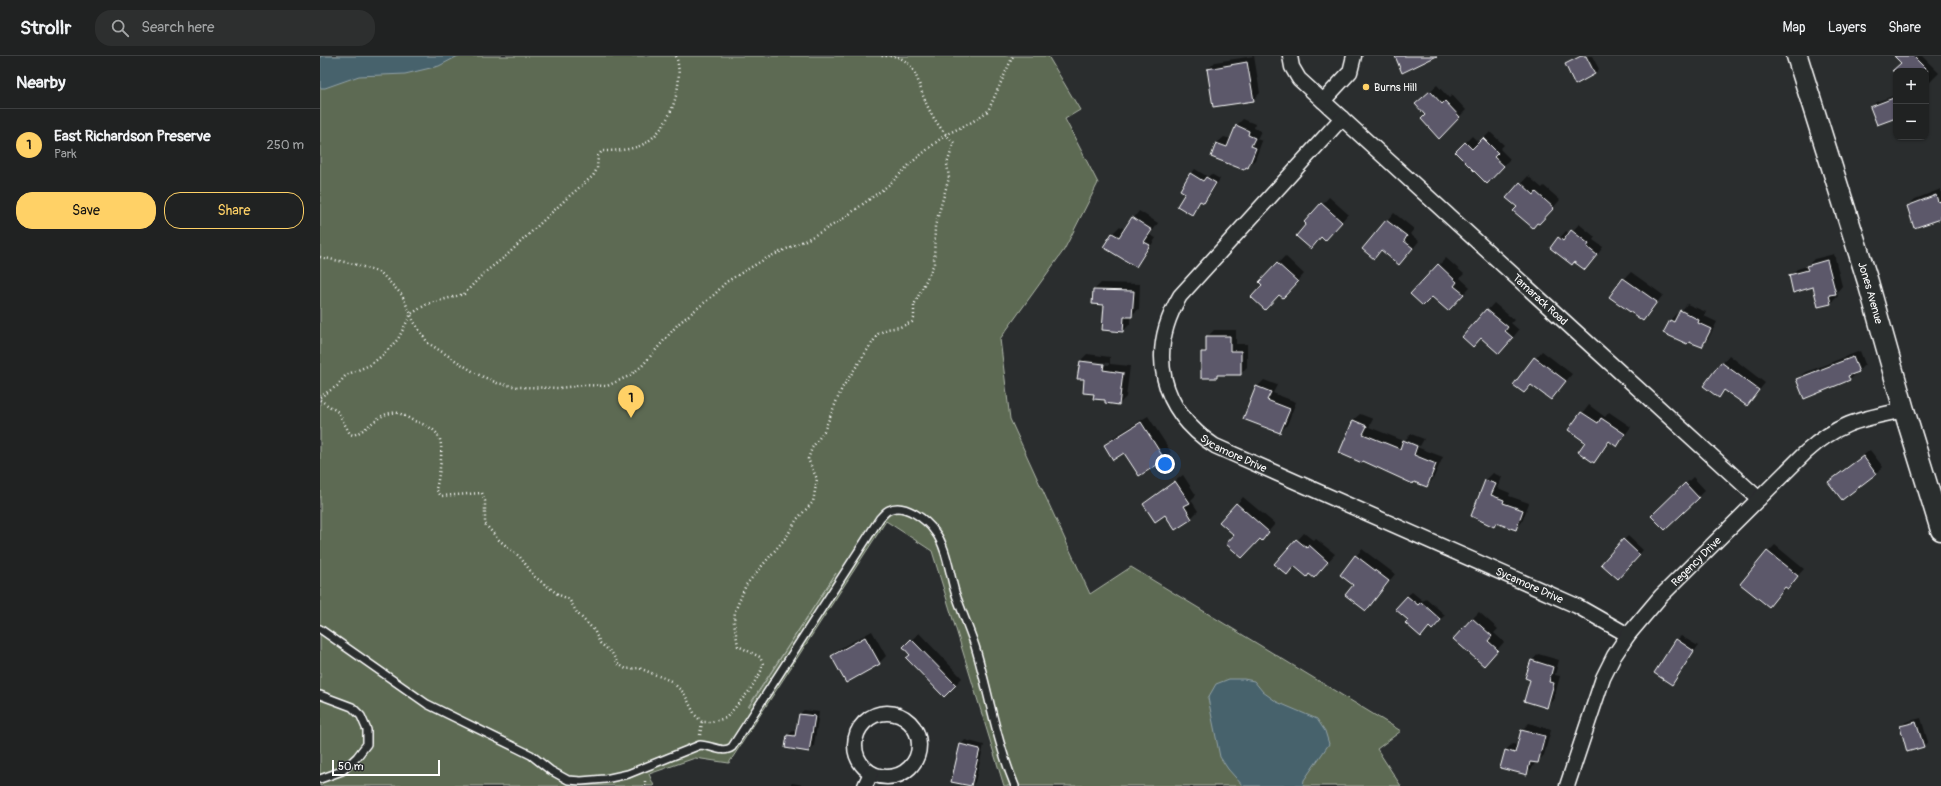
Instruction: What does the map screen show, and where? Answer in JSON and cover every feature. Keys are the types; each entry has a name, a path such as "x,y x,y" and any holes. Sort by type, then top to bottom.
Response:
{"street":[{"name":"Tamarack Road","path":"1290,56 1295,73 1323,101 1759,499"},
{"path":"1323,101 1350,72 1354,56"},
{"name":"Jones Avenue","path":"1797,56 1862,264 1904,410 1941,530"},
{"name":"Sycamore Drive","path":"1342,118 1180,296 1173,308 1163,336 1162,364 1164,379 1174,406 1192,429 1215,446 1577,606 1628,635"},
{"name":"Regency Drive","path":"1567,786 1602,678 1628,635 1661,596 1826,435 1853,421 1904,410"},
{"path":"888,713 901,716 912,724 919,736 920,750 914,763 904,773 898,775 884,777 871,773 857,757 855,743 859,730 863,724 874,716 888,713"},
{"path":"865,786 871,773"}],"lane":[{"path":"320,629 427,704 531,755 550,770 568,780 581,781 605,779 628,774 700,745 709,745 724,750 728,750 732,747 880,518 889,510 899,508 912,512 936,532 975,646 1004,761 1015,786"},
{"path":"320,695 352,707 361,716 367,730 367,744 342,771 320,779"}],"path":[{"path":"320,397 337,386 346,375 370,365 382,355 398,339 411,314 427,304 464,294 484,273 506,256 593,176 597,170 598,156 602,151 619,151 647,143 672,110 679,86 679,66 676,56"},
{"path":"320,400 338,412 350,434 353,435 366,429 376,418 393,412 406,416 432,429 438,436 440,442 439,472 436,489 437,493 441,496 482,494 485,501 484,519 491,531 520,557 535,577 559,595 568,599 577,613 594,630 600,643 612,653 618,664 626,669 639,668 672,681 684,693 694,715 702,722 710,722 726,718 750,690 761,672 763,664 760,657 738,646 734,622 735,611 746,585 787,536 797,519 813,502 816,479 808,459 812,448 824,431 847,379 878,334 887,329 900,327 912,322 914,318 914,305 934,264 935,226 949,178 948,164 954,143 945,135 926,104 914,70 894,56 880,56"},
{"path":"320,257 354,264 381,273 402,295 414,322 428,343 477,374 497,383 518,387 543,388 607,386 629,376 642,366 678,324 715,294 726,282 765,259 808,240 851,212 890,184 911,163 945,135 972,122 988,111 1013,56"}],"green space":[{"path":"320,56 1048,56 1080,110 1065,119 1098,183 1064,250 1000,339 1010,419 1090,594 1131,567 1401,731 1377,749 1401,786 1004,786 932,551 886,521 729,763 695,758 649,774 654,786 320,786","holes":["836,573 749,707 748,707"]}],"water":[{"path":"320,56 458,56 439,66 405,74 359,76 325,88 320,88"},
{"path":"1229,679 1254,681 1263,692 1277,702 1317,719 1325,731 1329,744 1304,780 1303,786 1243,786 1228,769 1220,757 1208,698 1216,684"}],"building":[{"path":"1395,56 1437,56 1402,73"},
{"path":"1581,56 1586,56 1595,74 1575,85 1565,64"},
{"path":"1894,56 1913,56 1925,68 1895,68 1901,63"},
{"path":"1247,62 1254,101 1213,107 1207,69"},
{"path":"1430,91 1442,104 1445,101 1460,117 1439,139 1421,119 1425,115 1415,104"},
{"path":"1893,98 1893,119 1877,125 1870,107"},
{"path":"1236,125 1249,131 1248,135 1255,138 1251,146 1256,148 1248,168 1246,167 1244,170 1211,157 1216,143 1227,147"},
{"path":"1483,138 1498,153 1494,157 1504,166 1487,184 1455,152 1465,142 1472,149"},
{"path":"1190,173 1203,181 1206,177 1216,183 1204,203 1200,201 1192,215 1177,206 1185,193 1180,190"},
{"path":"1520,182 1534,195 1536,192 1554,208 1539,224 1537,223 1533,228 1513,211 1517,207 1506,198"},
{"path":"1936,195 1938,202 1941,201 1941,219 1914,228 1907,206"},
{"path":"1321,203 1342,222 1325,241 1321,237 1311,249 1296,236 1306,224 1304,222"},
{"path":"1132,217 1152,230 1144,242 1150,245 1136,267 1103,247 1112,233 1119,237"},
{"path":"1386,220 1407,236 1404,241 1413,248 1399,265 1381,250 1374,259 1362,249"},
{"path":"1571,230 1589,244 1587,247 1597,255 1585,270 1574,262 1572,265 1550,248 1558,237 1563,241"},
{"path":"1827,260 1836,294 1829,295 1831,304 1818,307 1813,287 1793,293 1789,275 1808,270 1806,266"},
{"path":"1277,263 1298,282 1283,298 1279,295 1265,310 1251,297 1262,285 1259,282"},
{"path":"1438,264 1457,282 1454,286 1464,294 1448,311 1432,297 1423,306 1410,294"},
{"path":"1623,278 1657,302 1643,321 1609,297"},
{"path":"1093,290 1134,291 1132,317 1124,317 1123,332 1102,330 1104,305 1092,304"},
{"path":"1486,309 1508,327 1505,331 1513,338 1499,354 1481,338 1473,347 1462,337"},
{"path":"1680,310 1699,320 1698,323 1711,329 1702,347 1689,342 1687,344 1663,333 1670,320 1674,322"},
{"path":"1206,336 1230,336 1230,351 1241,351 1241,375 1217,375 1217,378 1201,378 1201,352 1206,352"},
{"path":"1534,357 1566,381 1551,400 1531,385 1524,393 1513,385"},
{"path":"1853,357 1859,372 1848,376 1850,380 1804,399 1796,379"},
{"path":"1080,361 1104,364 1103,370 1123,373 1119,405 1105,403 1105,400 1093,399 1094,394 1083,393 1084,379 1077,379"},
{"path":"1721,362 1759,390 1747,406 1724,390 1719,398 1703,386"},
{"path":"1256,386 1271,392 1267,400 1290,409 1280,433 1243,419"},
{"path":"1581,412 1598,423 1601,418 1625,434 1617,447 1609,441 1594,463 1578,452 1585,442 1568,430"},
{"path":"1353,420 1367,426 1363,434 1400,449 1403,440 1417,446 1414,455 1436,464 1427,487 1414,482 1413,484 1363,461 1362,463 1339,453"},
{"path":"1141,422 1165,460 1139,476 1124,453 1113,460 1104,445"},
{"path":"1863,456 1876,474 1842,500 1828,482"},
{"path":"1485,480 1496,484 1491,495 1504,500 1503,503 1523,510 1516,530 1496,523 1494,527 1471,516"},
{"path":"1175,481 1190,503 1184,506 1192,519 1175,530 1165,515 1155,522 1143,504"},
{"path":"1685,483 1699,498 1665,530 1651,516"},
{"path":"1236,503 1269,532 1262,541 1260,539 1242,558 1226,544 1234,535 1219,522"},
{"path":"1296,539 1307,548 1309,545 1328,562 1314,578 1309,574 1307,577 1294,566 1287,575 1274,564"},
{"path":"1623,539 1640,555 1618,579 1601,564"},
{"path":"1767,551 1798,576 1788,589 1785,587 1769,607 1740,584"},
{"path":"1355,555 1389,581 1366,611 1345,595 1353,585 1340,575"},
{"path":"1407,596 1418,605 1421,602 1441,620 1432,630 1429,627 1421,637 1405,623 1408,620 1395,609"},
{"path":"1472,618 1492,636 1488,641 1498,650 1484,666 1453,639"},
{"path":"865,637 880,664 846,683 831,656"},
{"path":"911,639 956,685 944,697 906,658 910,655 903,647"},
{"path":"1676,639 1694,651 1672,685 1654,673"},
{"path":"1531,660 1553,667 1549,682 1554,683 1547,708 1524,701 1530,680 1525,678"},
{"path":"799,714 815,716 809,752 785,748 787,735 795,736"},
{"path":"1916,722 1924,747 1907,752 1900,726"},
{"path":"1521,730 1545,736 1538,763 1530,762 1527,775 1500,768 1505,750 1515,753"},
{"path":"960,744 980,749 971,786 951,782"}],"place":[{"name":"Burns Hill","path":"1366,87"},
{"name":"East Richardson Preserve","path":"631,418"}]}
